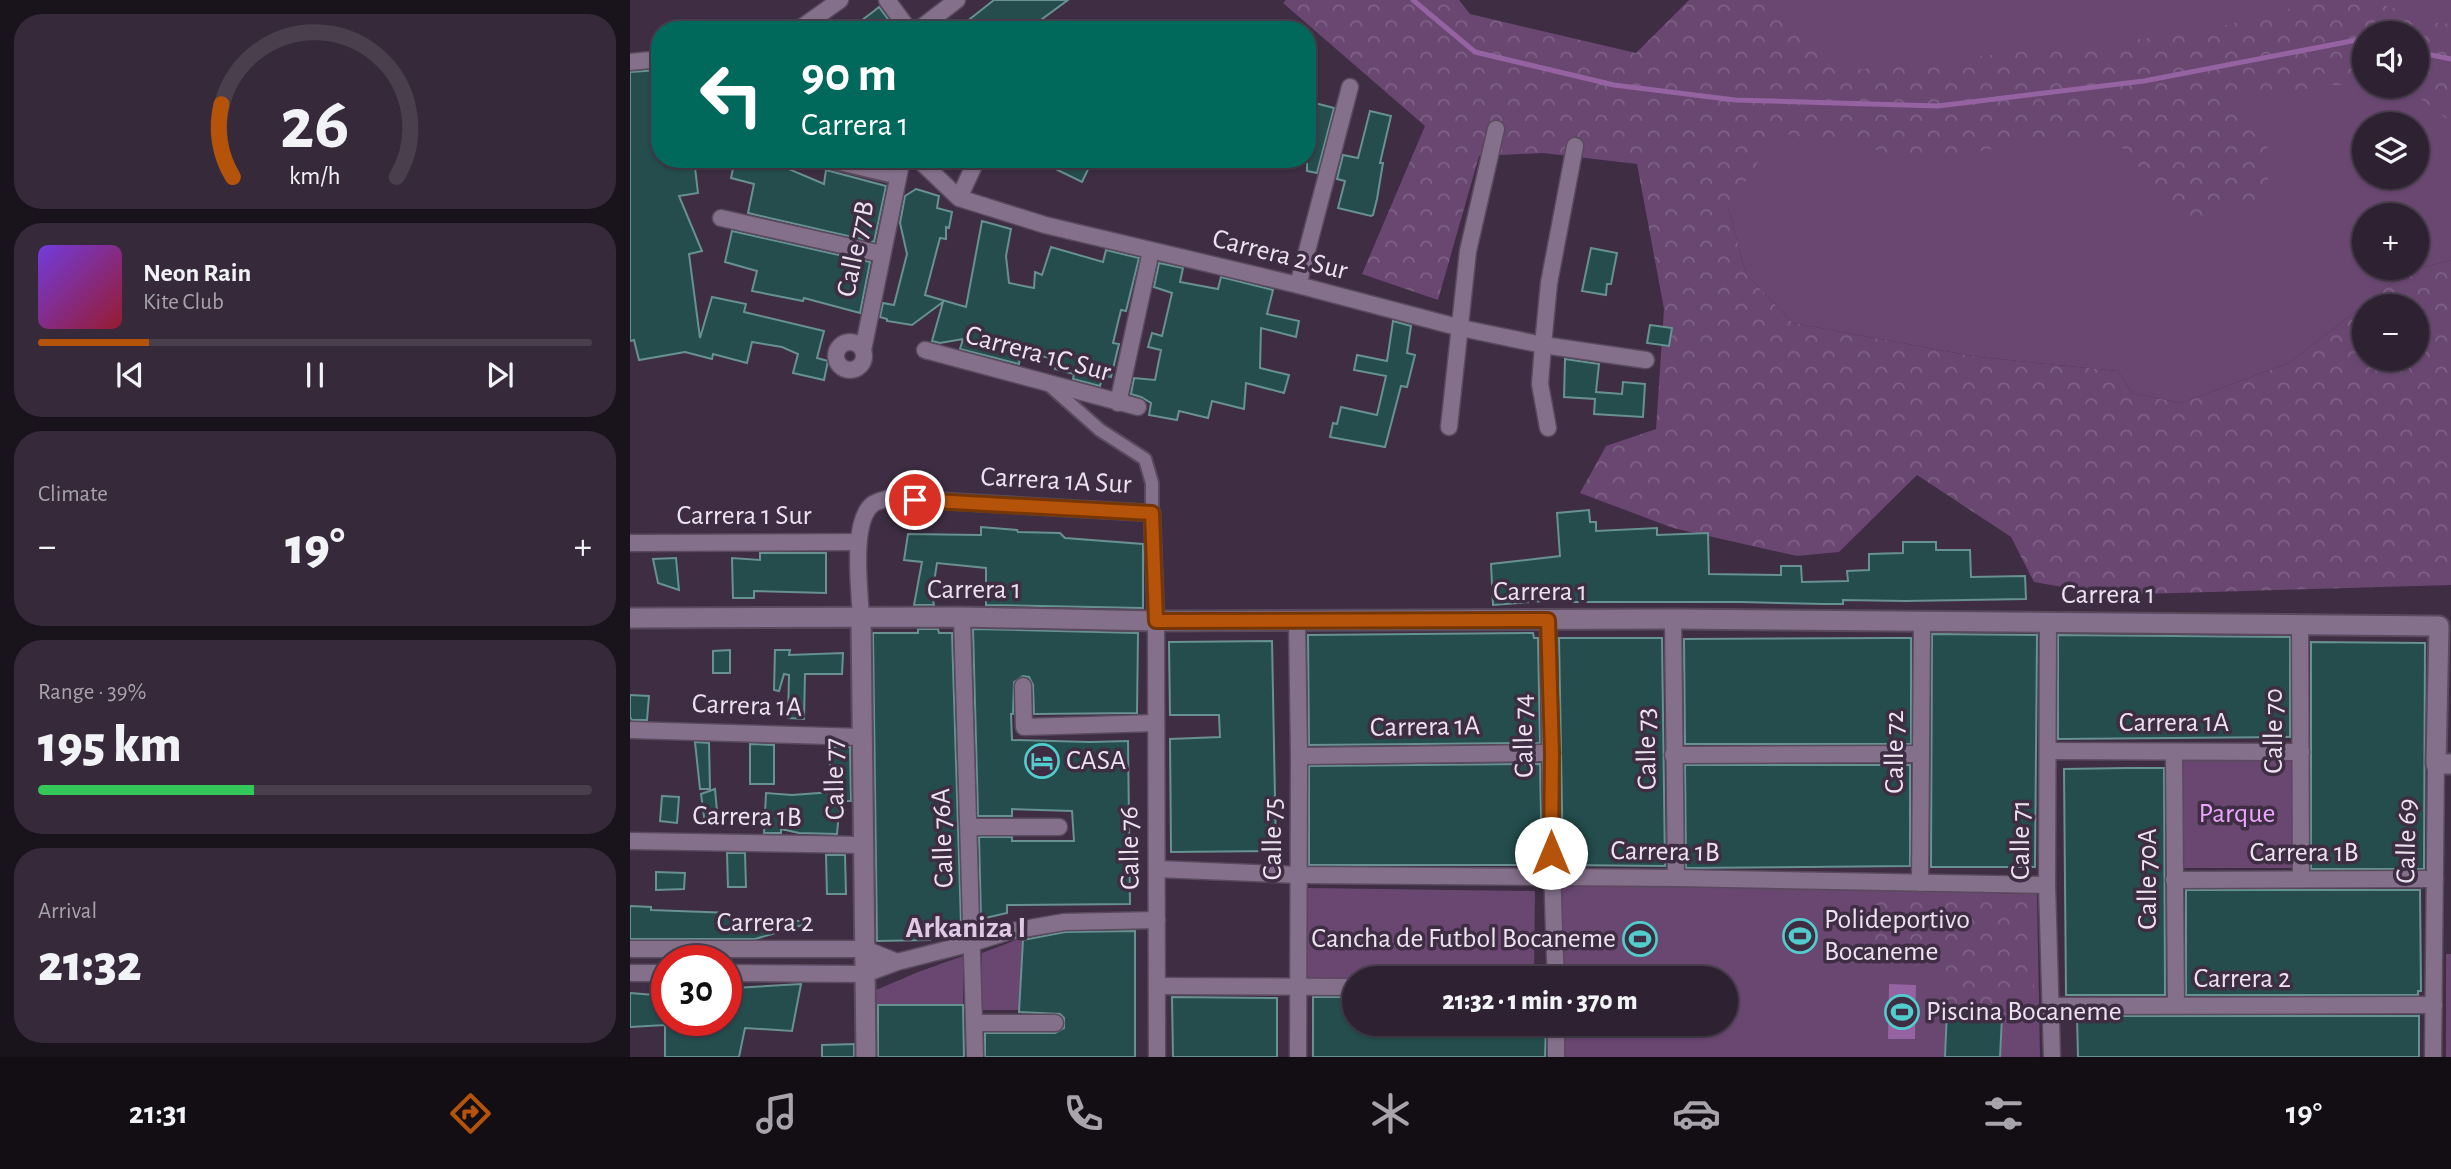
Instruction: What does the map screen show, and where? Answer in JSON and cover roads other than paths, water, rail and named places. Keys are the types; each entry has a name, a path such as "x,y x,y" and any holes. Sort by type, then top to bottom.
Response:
{"street":[{"path":"810,21 840,0"},
{"path":"887,0 902,21"},
{"path":"930,21 957,0"},
{"path":"630,62 651,60"},
{"path":"1298,285 1350,87"},
{"path":"1449,427 1468,251 1496,129"},
{"path":"1548,428 1540,384 1543,345 1549,283 1575,146"},
{"path":"856,168 898,178"},
{"name":"Calle 77B","path":"863,349 900,168"},
{"name":"Carrera 2 Sur","path":"927,168 959,198 1045,225 1298,285 1461,328 1543,345 1646,360"},
{"path":"959,198 973,168"},
{"path":"722,218 882,254"},
{"path":"1118,403 1151,251"},
{"path":"848,342 856,343 863,349 864,358 860,366 839,376 835,354 839,346 848,342"},
{"name":"Carrera 1C Sur","path":"925,350 1138,407"},
{"path":"1048,384 1100,430 1145,459 1152,483 1152,513"},
{"name":"Carrera 1A Sur","path":"873,504 889,498 1152,513"},
{"name":"Calle 77","path":"866,1057 858,542 864,516 873,504"},
{"name":"Calle 76","path":"1152,513 1156,621 1157,1057"},
{"name":"Carrera 1 Sur","path":"630,543 858,542"},
{"name":"Carrera 1","path":"630,618 1156,621 1673,619 2445,626"},
{"name":"Calle 76A","path":"962,618 975,1057"},
{"name":"Calle 73","path":"1673,619 1676,878"},
{"name":"Calle 75","path":"1297,620 1298,1057"},
{"name":"Calle 74","path":"1548,620 1552,753 1550,878 1555,966"},
{"name":"Calle 72","path":"1920,883 1922,621"},
{"name":"Calle 71","path":"2048,623 2047,885 2052,1057"},
{"name":"Calle 70","path":"2300,624 2301,880"},
{"name":"Calle 69","path":"2433,1057 2434,1004 2443,936 2435,879 2444,764 2445,626"},
{"path":"1023,686 1024,727 1155,723"},
{"name":"Carrera 1A","path":"630,730 862,737"},
{"name":"Carrera 1A","path":"2048,751 2301,752"},
{"name":"Calle 70A","path":"2174,752 2176,1005"},
{"name":"Carrera 1A","path":"1299,757 1552,753"},
{"path":"1673,755 1921,754"},
{"path":"969,827 1059,827"},
{"name":"Carrera 1B","path":"630,841 864,845"},
{"name":"Carrera 1B","path":"1157,869 1299,875 2047,885"},
{"name":"Carrera 1B","path":"2174,880 2435,879"},
{"name":"Carrera 2","path":"742,973 865,974 897,962 1007,932 1064,922 1157,920"},
{"name":"Carrera 2","path":"630,948 865,949 897,962"},
{"path":"630,973 651,973"},
{"path":"1158,986 1342,987"},
{"name":"Carrera 2","path":"2051,1006 2434,1004"},
{"path":"975,1023 1055,1023"},
{"path":"1556,1036 1556,1057"}],"waterway":[{"path":"1413,0 1475,52 1614,85 1735,100 1938,106 2144,81 2352,41"},
{"path":"2429,54 2451,59"}],"place":[{"name":"CASA","path":"1042,761"},
{"name":"Polideportivo Bocaneme","path":"1800,936"},
{"name":"Cancha de Futbol Bocaneme","path":"1640,939"},
{"name":"Piscina Bocaneme","path":"1902,1012"}],"district":[{"name":"Arkaniza I","path":"966,928"}],"park label":[{"name":"Parque","path":"2237,814"}]}
